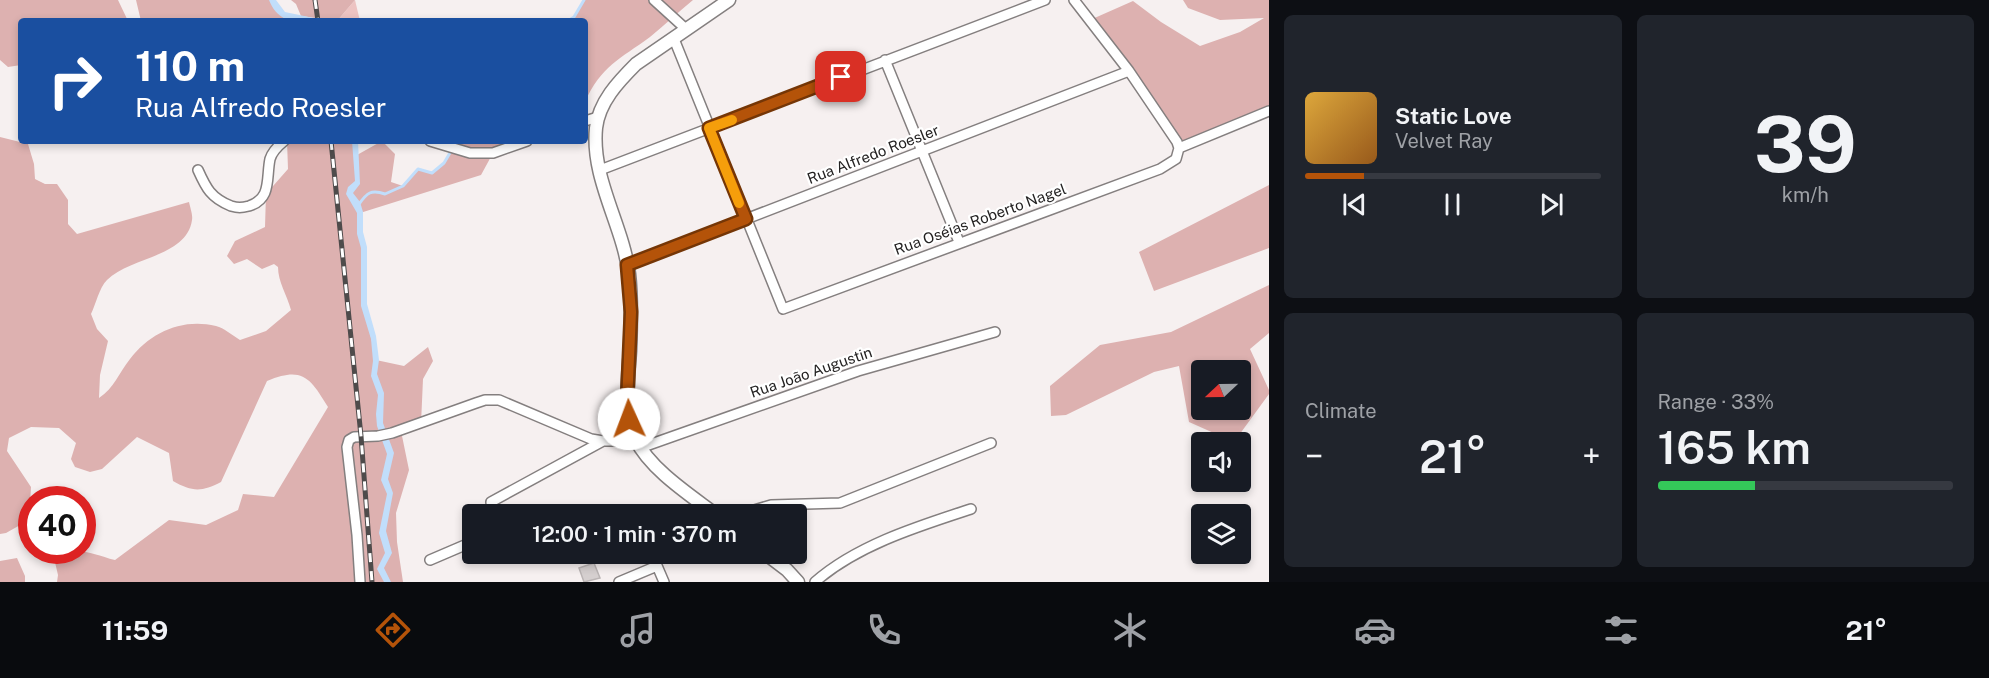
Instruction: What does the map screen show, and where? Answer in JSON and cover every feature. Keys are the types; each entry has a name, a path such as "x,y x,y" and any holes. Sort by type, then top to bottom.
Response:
{"street":[{"path":"654,0 687,30"},
{"path":"703,504 662,471 638,445 629,419 627,403 631,334 627,265 596,148 598,117 609,96 625,76 636,64 729,0"},
{"path":"600,170 1045,0"},
{"path":"1074,0 1129,71 1179,148 1269,111"},
{"path":"674,39 746,219"},
{"path":"885,60 959,242"},
{"name":"Rua Alfredo Roesler","path":"627,265 1129,71"},
{"path":"588,120 598,117"},
{"path":"198,170 207,190 222,202 239,209 253,204 266,194 270,177 270,158 280,144"},
{"path":"440,144 470,153 493,153 518,144"},
{"name":"Rua Oséias Roberto Nagel","path":"746,219 783,309 1160,169 1176,159 1179,148"},
{"name":"Rua João Augustin","path":"603,441 638,445 858,371 995,332"},
{"path":"360,582 347,447 349,440 354,437 392,433 493,399 579,435 603,441"},
{"path":"491,504 491,502 603,441"},
{"path":"794,504 840,502 991,443"},
{"path":"815,582 832,569 888,539 971,509"},
{"path":"430,560 462,546"},
{"path":"779,564 798,582"},
{"path":"619,582 657,566 664,582"}],"shaded area":[{"path":"0,0 118,0 127,18 18,18 18,65 8,67 0,60"},
{"path":"136,0 272,0 275,8 294,18 140,18"},
{"path":"291,0 355,0 340,18 301,16 296,4"},
{"path":"355,0 359,18 340,18"},
{"path":"584,0 693,0 650,37 612,64 588,96 588,18 572,18"},
{"path":"1183,0 1269,0 1269,111 1179,148 1090,20 1133,1 1161,22 1200,46 1240,32 1264,18 1220,20 1188,8"},
{"path":"0,137 18,142 18,144 28,144 34,164 35,179 45,184 57,184 68,200 68,224 77,234 189,202 192,220 188,232 180,242 117,272 104,283 91,314 97,329 108,341 100,375 99,398 112,385 138,350 168,329 203,324 219,327 240,340 266,331 291,310 278,267 274,264 262,269 247,259 234,264 227,256 235,241 265,227 266,194 288,169 287,144 355,144 357,155 377,144 385,144 395,154 391,182 403,186 418,169 432,173 444,163 455,144 518,144 493,153 481,175 360,213 364,248 364,305 376,360 404,366 428,347 433,361 423,379 421,424 401,431 409,470 396,513 397,542 403,582 57,582 55,564 96,564 96,555 115,560 169,520 206,525 238,510 243,494 274,497 328,407 310,382 297,375 267,381 221,482 208,488 192,489 173,481 169,453 137,437 102,469 90,472 75,467 71,459 76,443 59,428 31,427 9,438 7,451 30,486 18,486 18,526 0,534"},
{"path":"1269,185 1269,248 1154,291 1139,252"},
{"path":"1269,285 1269,333 1250,349 1269,394 1251,419 1251,360 1191,360 1191,420 1250,420 1241,432 1212,432 1189,422 1179,366 1154,372 1066,415 1051,416 1050,386 1100,345 1171,332"},
{"path":"17,558 25,576 25,582 0,582 0,561"}],"water":[{"path":"269,0 276,0 285,12 314,18 284,18 274,9"},
{"path":"352,144 358,144 360,184 353,193 360,202 363,212 363,232 367,247 367,304 376,336 379,360 377,374 384,393 383,423 394,453 388,479 393,493 386,531 392,553 384,568 391,582 384,582 377,569 385,553 379,533 387,494 381,480 387,454 377,426 378,395 371,376 373,361 371,339 361,306 361,248 357,234 357,213 346,194 348,187 355,181"}],"building":[{"path":"594,564 600,578 584,582 579,568"}],"waterway":[{"path":"572,18 584,0"},
{"path":"359,204 370,193 385,194 403,186 418,169 432,173 444,163 455,144"}],"railway":[{"path":"315,0 318,18"},
{"path":"331,144 361,436 372,582"}],"slow traffic":[{"path":"732,120 709,128 739,203"}],"route":[{"path":"629,419 627,403 631,312 627,265 746,219 709,128 841,77"}]}
